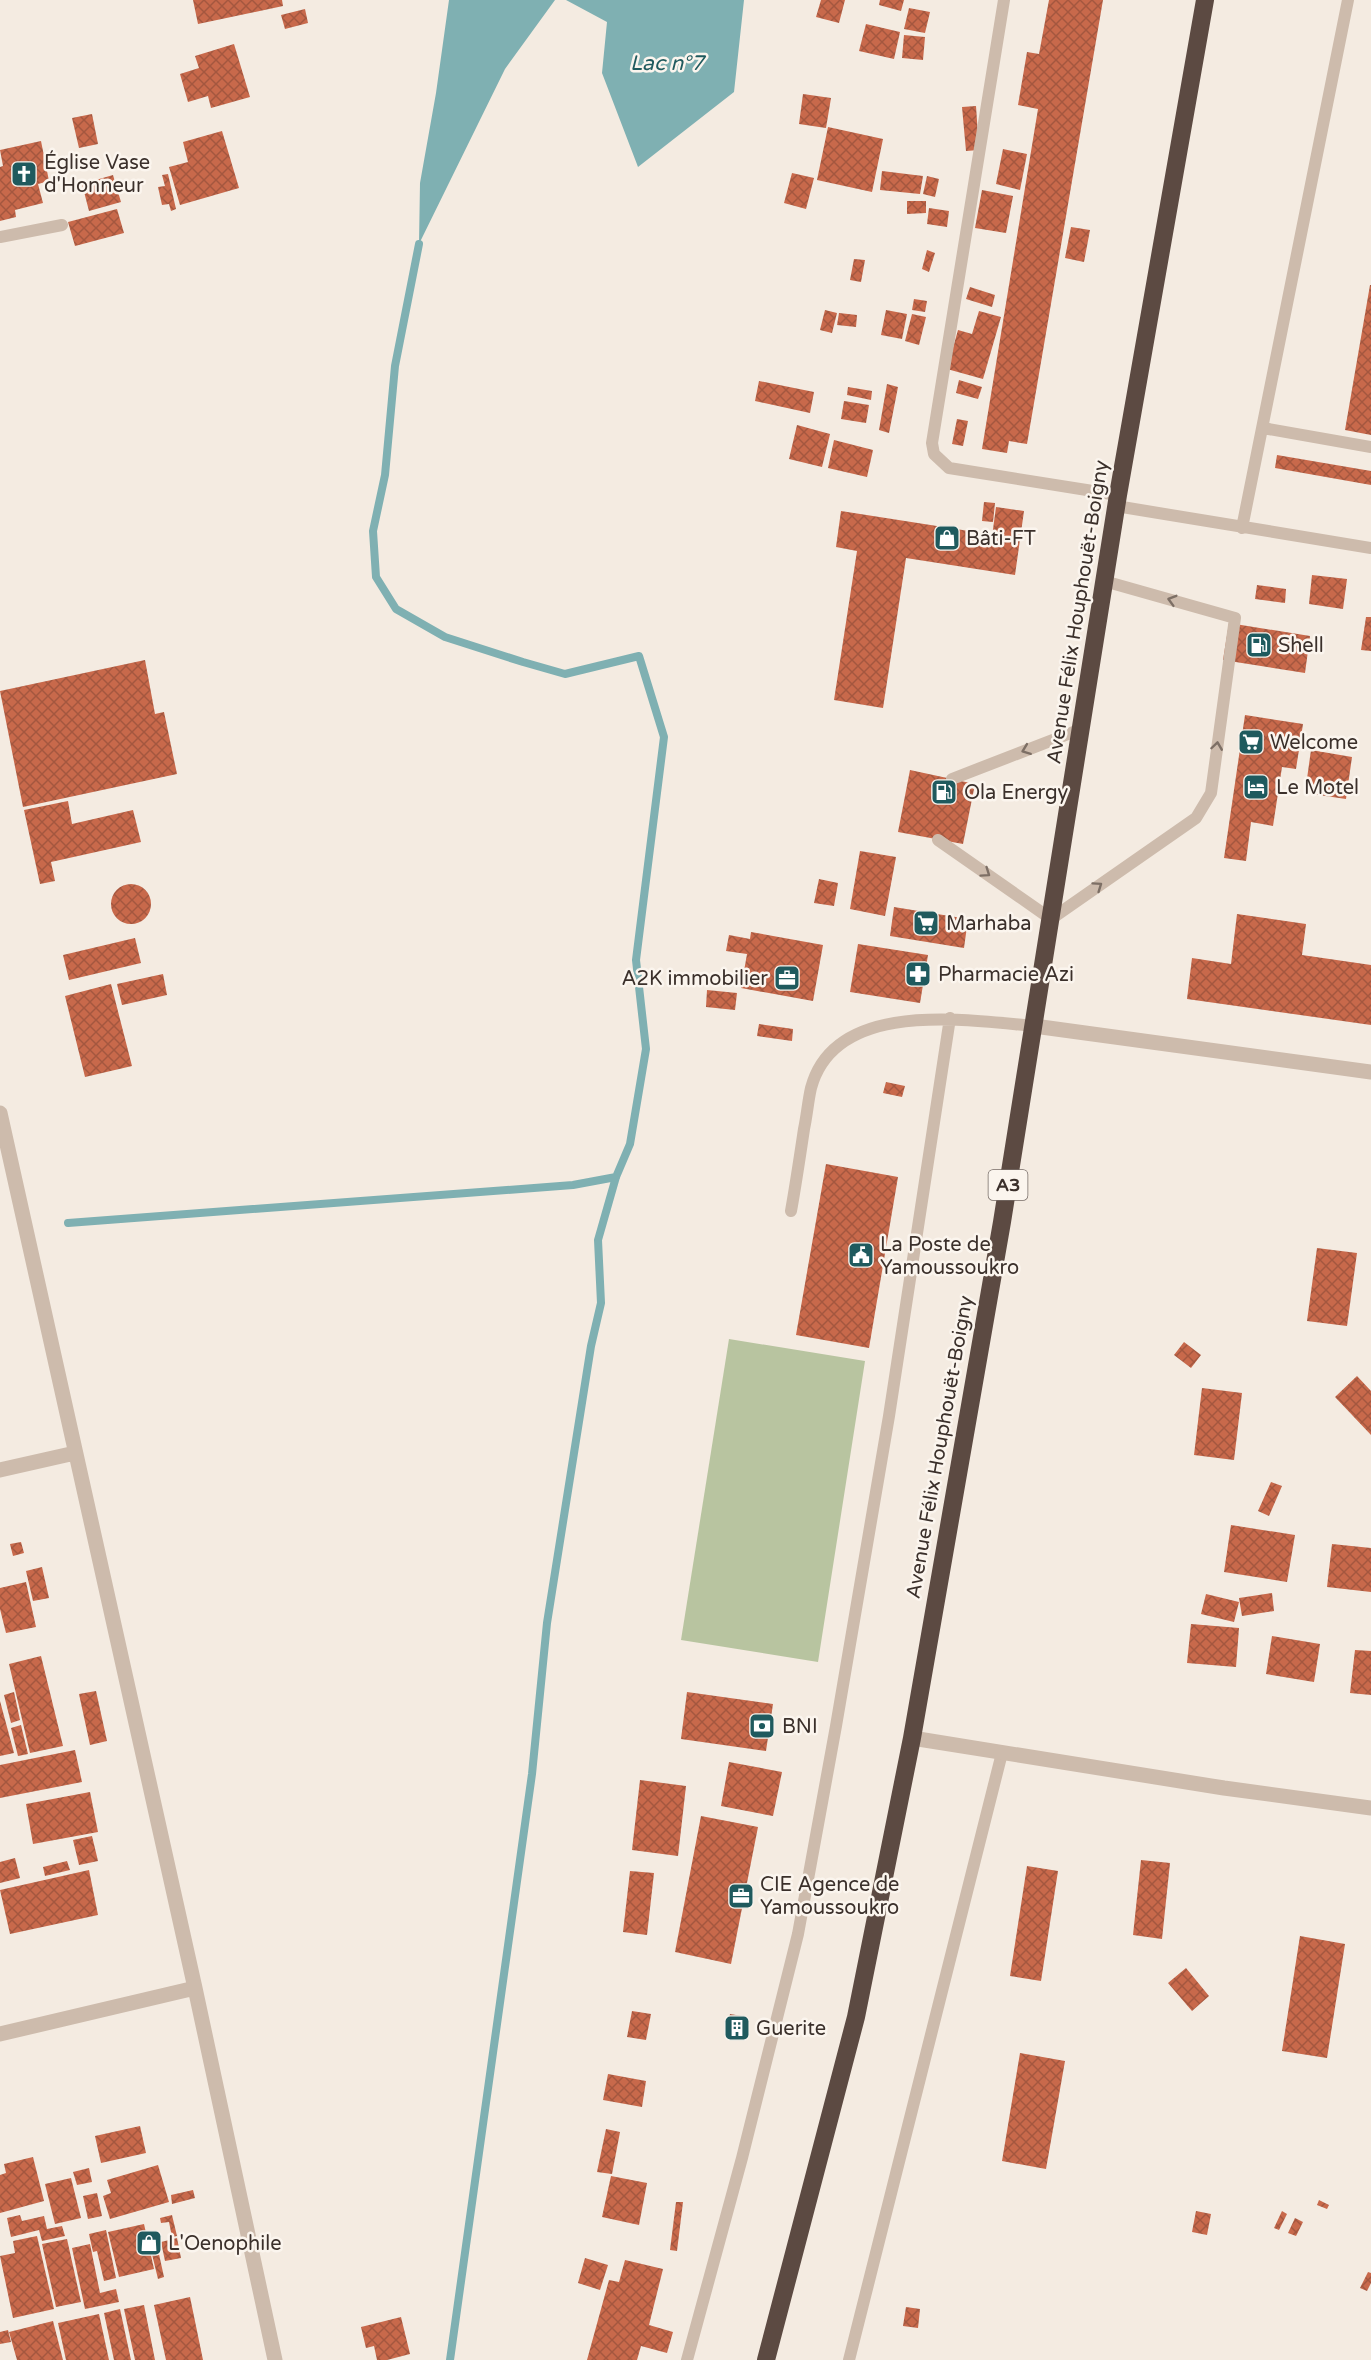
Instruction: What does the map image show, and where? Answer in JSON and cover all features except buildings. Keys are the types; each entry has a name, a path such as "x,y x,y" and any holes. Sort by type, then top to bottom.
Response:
{"highway":[{"name":"Avenue Félix Houphouët-Boigny","path":"766,2360 856,2017 912,1738 1034,1026 1117,500 1205,0"}],"street":[{"path":"1034,1026 1371,1072"},
{"path":"0,1113 195,1988 275,2360"},
{"path":"0,1470 75,1453"},
{"path":"912,1738 1224,1788 1371,1808"},
{"path":"0,2034 195,1988"}],"lane":[{"path":"1004,0 932,443 934,454 949,468 1117,500 1242,528 1371,548"},
{"path":"1242,528 1348,0"},
{"path":"0,237 62,225"},
{"path":"1263,428 1371,447"},
{"path":"938,840 1050,919 1196,818 1211,793 1235,618 1104,581"},
{"path":"952,779 1081,729"},
{"path":"791,1211 811,1087 825,1056 846,1040 874,1026 950,1018 1034,1026"},
{"path":"687,2360 742,2158 798,1934 889,1416 950,1018"},
{"path":"849,2360 1002,1753"}],"green space":[{"path":"729,1339 865,1361 818,1662 681,1640"}],"water":[{"path":"449,0 555,0 505,69 419,244 420,183"},
{"name":"Lac n°7","path":"566,0 744,0 734,92 638,167 602,73 607,22"}],"waterway":[{"path":"419,244 395,366 385,475 373,531 376,577 396,609 445,637 523,662 565,674 639,656 664,737 636,960 646,1049 630,1144 616,1177 598,1240 601,1303 591,1346 547,1623 532,1774 450,2360"},
{"path":"68,1223 573,1185 616,1177"}],"place":[{"name":"Église Vase d'Honneur","path":"24,174"},
{"name":"Bâti-FT","path":"947,538"},
{"name":"Shell","path":"1259,645"},
{"name":"Welcome","path":"1251,742"},
{"name":"Le Motel","path":"1256,787"},
{"name":"Ola Energy","path":"944,792"},
{"name":"Marhaba","path":"926,923"},
{"name":"Pharmacie Azi","path":"918,974"},
{"name":"A2K immobilier","path":"787,978"},
{"name":"La Poste de Yamoussoukro","path":"861,1255"},
{"name":"BNI","path":"762,1726"},
{"name":"CIE Agence de Yamoussoukro","path":"741,1896"},
{"name":"Guerite","path":"737,2028"},
{"name":"L'Oenophile","path":"149,2243"}]}
